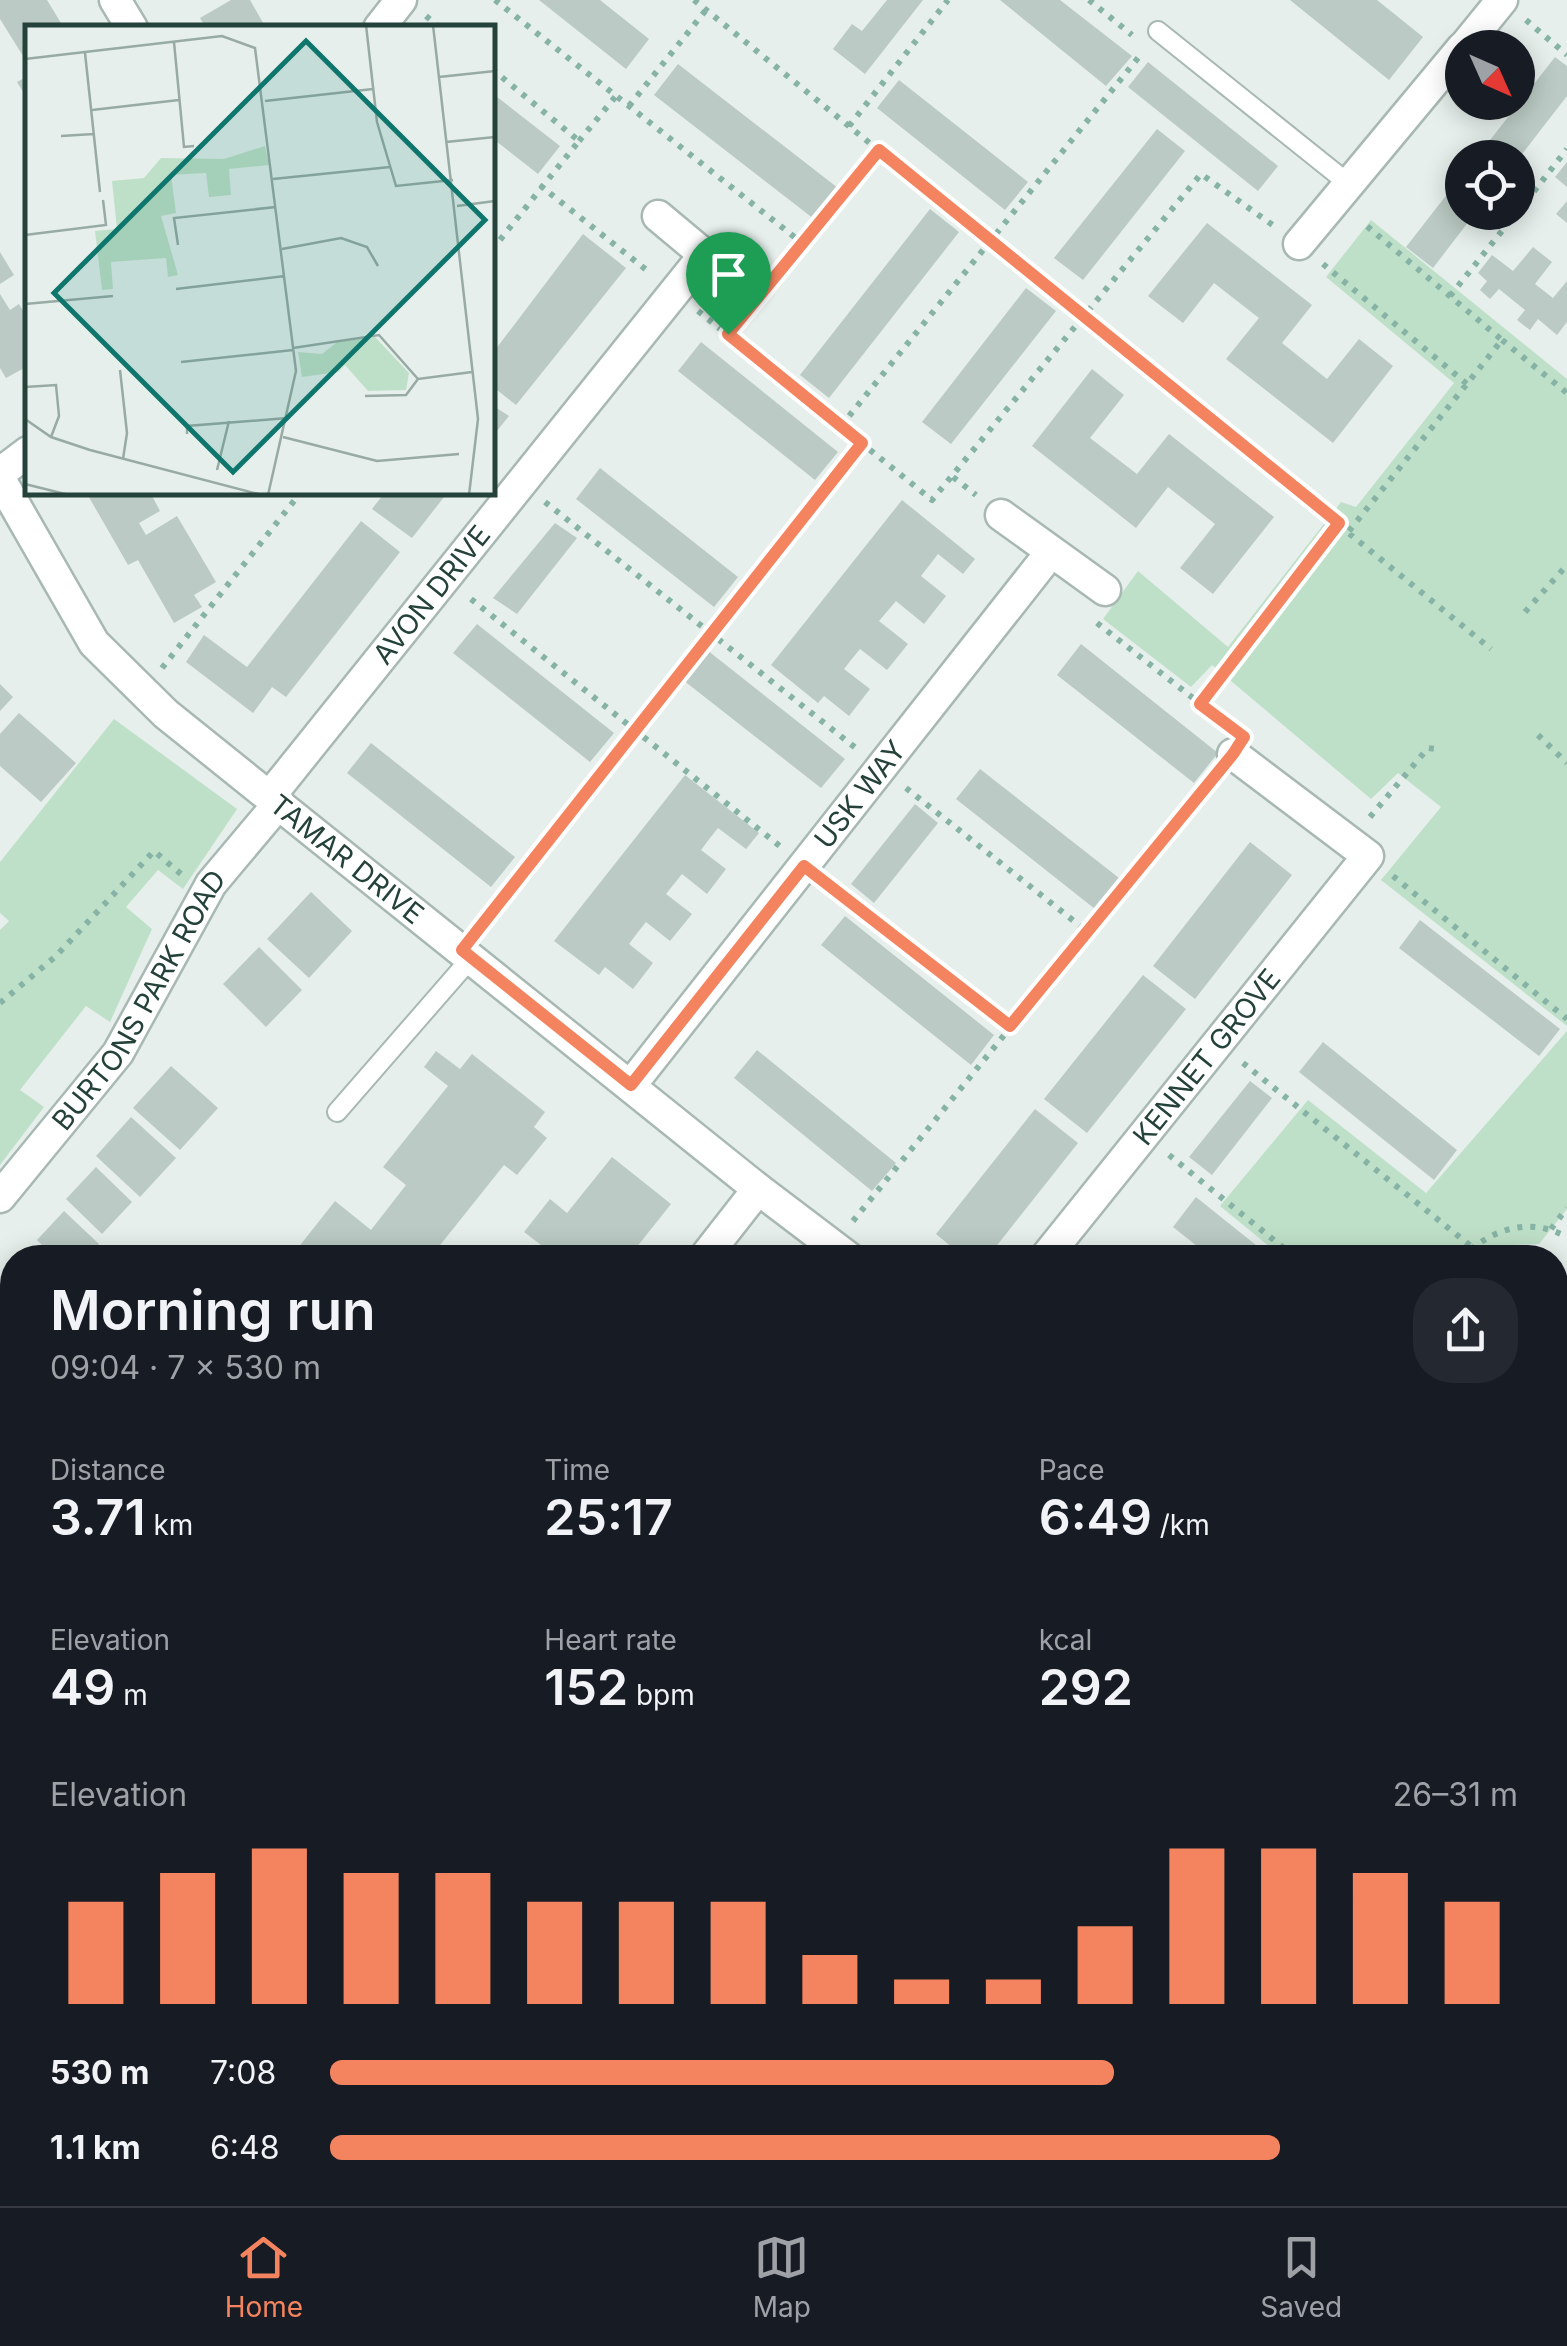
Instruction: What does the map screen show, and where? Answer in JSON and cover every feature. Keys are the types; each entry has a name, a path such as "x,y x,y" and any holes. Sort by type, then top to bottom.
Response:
{"street":[{"path":"115,0 130,25"},
{"path":"381,25 401,0"},
{"path":"1482,30 1508,6"},
{"path":"1299,244 1445,69"},
{"path":"658,216 705,254 759,288"},
{"name":"AVON DRIVE","path":"274,800 445,578 705,254"},
{"path":"0,476 25,455"},
{"name":"TAMAR DRIVE","path":"0,476 94,643 166,714 832,1245"},
{"path":"1001,516 1105,590"},
{"name":"USK WAY","path":"631,1085 1051,552"},
{"path":"1233,754 1359,848"},
{"name":"BURTONS PARK ROAD","path":"0,1197 118,1053 206,894 274,800"},
{"name":"KENNET GROVE","path":"1056,1245 1219,1043 1359,848"},
{"path":"714,1245 758,1189"}],"lane":[{"path":"1158,31 1342,192"},
{"path":"337,1112 467,954"}],"path":[{"path":"495,0 802,243"},
{"path":"694,0 1492,649"},
{"path":"849,126 948,0"},
{"path":"1091,1 1133,36"},
{"path":"1508,6 1567,54"},
{"path":"629,106 706,10"},
{"path":"842,426 1147,47"},
{"path":"495,71 579,141"},
{"path":"495,246 616,96"},
{"path":"759,288 879,150"},
{"path":"1535,190 1567,150"},
{"path":"542,187 932,500 1201,174 1299,244 1466,384"},
{"path":"1342,192 1450,296 1567,393"},
{"path":"1450,296 1503,230"},
{"path":"728,334 737,322"},
{"path":"1349,531 1502,340"},
{"path":"467,954 710,632 862,443"},
{"path":"521,484 1089,933"},
{"path":"144,692 299,495"},
{"path":"1200,704 1339,523"},
{"path":"1524,612 1567,565"},
{"path":"445,578 1010,1026"},
{"path":"846,1245 1010,1026 1244,737 1086,614 1105,590"},
{"path":"1538,735 1567,763"},
{"path":"1436,749 1428,748 1359,848 1567,1019"},
{"path":"0,1003 56,956 154,851 206,894"},
{"path":"1219,1043 1470,1245"},
{"path":"1144,1135 1280,1245"},
{"path":"1551,1228 1567,1208"},
{"path":"1474,1245 1480,1239 1524,1226 1551,1228 1567,1237"}],"green space":[{"path":"1371,220 1567,379 1567,1026 1381,880 1441,807 1398,773 1371,799 1212,665 1191,687 1103,619 1138,571 1228,647 1341,502 1356,507 1454,383 1326,277"},
{"path":"114,719 237,809 183,889 158,870 126,907 152,929 110,1022 86,1006 20,1090 44,1107 0,1165 0,930 9,921 0,913 0,862"},
{"path":"1567,1031 1567,1209 1539,1244 1267,1245 1220,1206 1308,1100 1426,1193"}],"building":[{"path":"0,0 47,0 62,25 25,25 25,59 0,19"},
{"path":"231,0 250,0 264,25 204,25 200,18"},
{"path":"539,0 600,0 649,39 626,69"},
{"path":"887,0 923,0 865,74 833,49 852,24 862,31"},
{"path":"1000,0 1060,0 1132,56 1106,86"},
{"path":"1290,0 1377,0 1423,37 1389,80"},
{"path":"1555,57 1567,66 1567,96 1533,140 1490,140 1506,120 1535,120 1535,83"},
{"path":"1148,62 1278,166 1258,191 1128,87"},
{"path":"678,64 838,188 814,219 654,95"},
{"path":"25,78 25,95 17,82"},
{"path":"899,80 1028,182 1005,210 877,108"},
{"path":"495,95 560,146 538,174 495,140"},
{"path":"1157,129 1185,151 1083,280 1054,258"},
{"path":"1567,162 1567,187 1555,177"},
{"path":"1445,197 1445,230 1462,230 1433,268 1406,247"},
{"path":"1567,201 1567,223 1556,214"},
{"path":"930,209 959,232 829,398 800,375"},
{"path":"1207,223 1312,305 1282,343 1327,379 1359,339 1393,366 1333,443 1226,359 1259,318 1214,283 1183,323 1148,296"},
{"path":"583,234 626,268 516,405 495,388 495,350"},
{"path":"1533,247 1552,262 1535,284 1553,298 1567,281 1567,322 1557,335 1538,319 1530,330 1517,320 1525,310 1499,289 1490,299 1480,290 1487,281 1478,273 1492,255 1513,271"},
{"path":"0,252 14,275 0,284"},
{"path":"1026,288 1056,311 951,444 922,422"},
{"path":"0,294 10,310 19,304 25,314 25,368 6,378 0,368"},
{"path":"701,342 838,452 815,480 678,371"},
{"path":"1092,369 1124,395 1090,438 1137,474 1169,434 1274,517 1213,594 1180,568 1215,524 1168,487 1136,528 1032,446"},
{"path":"495,407 509,416 495,433"},
{"path":"600,468 738,577 714,607 576,499"},
{"path":"88,495 152,495 160,511 139,523 146,535 177,516 216,582 194,595 202,607 174,623 138,560 128,565"},
{"path":"383,495 446,495 412,538 372,509"},
{"path":"902,500 975,559 963,574 938,554 921,576 946,596 924,624 896,601 879,621 908,644 887,670 860,649 844,669 870,689 849,716 824,696 818,703 771,665"},
{"path":"361,521 400,552 286,697 272,687 253,713 186,662 204,635 247,667"},
{"path":"555,523 577,538 517,614 493,598"},
{"path":"477,624 614,733 590,762 453,653"},
{"path":"1081,644 1218,753 1194,783 1057,675"},
{"path":"707,650 845,759 821,788 683,680"},
{"path":"0,684 13,697 0,711"},
{"path":"19,713 76,763 41,802 0,766 0,734"},
{"path":"371,743 515,857 491,887 347,773"},
{"path":"980,769 1119,878 1095,909 956,799"},
{"path":"685,775 759,833 746,849 718,828 701,850 726,869 707,894 682,874 666,894 692,914 670,941 646,922 638,932 629,944 653,963 633,989 605,967 599,975 554,941"},
{"path":"915,804 938,823 874,903 851,884"},
{"path":"1250,842 1292,875 1195,999 1153,966"},
{"path":"311,892 352,931 309,978 267,939"},
{"path":"845,916 994,1035 971,1065 821,945"},
{"path":"1420,920 1560,1029 1539,1056 1399,948"},
{"path":"259,947 302,990 266,1027 223,984"},
{"path":"1143,975 1186,1009 1087,1133 1044,1099"},
{"path":"1323,1042 1457,1150 1434,1180 1299,1072"},
{"path":"757,1050 896,1163 872,1191 734,1078"},
{"path":"436,1051 460,1069 472,1054 545,1112 534,1127 547,1138 517,1175 504,1165 440,1245 300,1245 335,1201 371,1230 406,1185 383,1167 448,1086 424,1067"},
{"path":"171,1066 218,1108 180,1150 133,1108"},
{"path":"1250,1081 1272,1098 1212,1175 1189,1157"},
{"path":"1035,1109 1078,1143 997,1245 949,1245 936,1234"},
{"path":"131,1117 176,1158 140,1197 96,1156"},
{"path":"612,1157 671,1204 638,1245 541,1245 524,1232 550,1199 567,1213"},
{"path":"96,1167 132,1202 102,1234 66,1199"},
{"path":"1196,1197 1256,1245 1196,1245 1173,1227"},
{"path":"64,1211 99,1244 42,1245 37,1240"}],"route":[{"path":"879,150 1339,523 1200,704 1244,737 1233,754 1010,1026 804,866 631,1085 462,950 862,443 728,334 879,150"}]}
